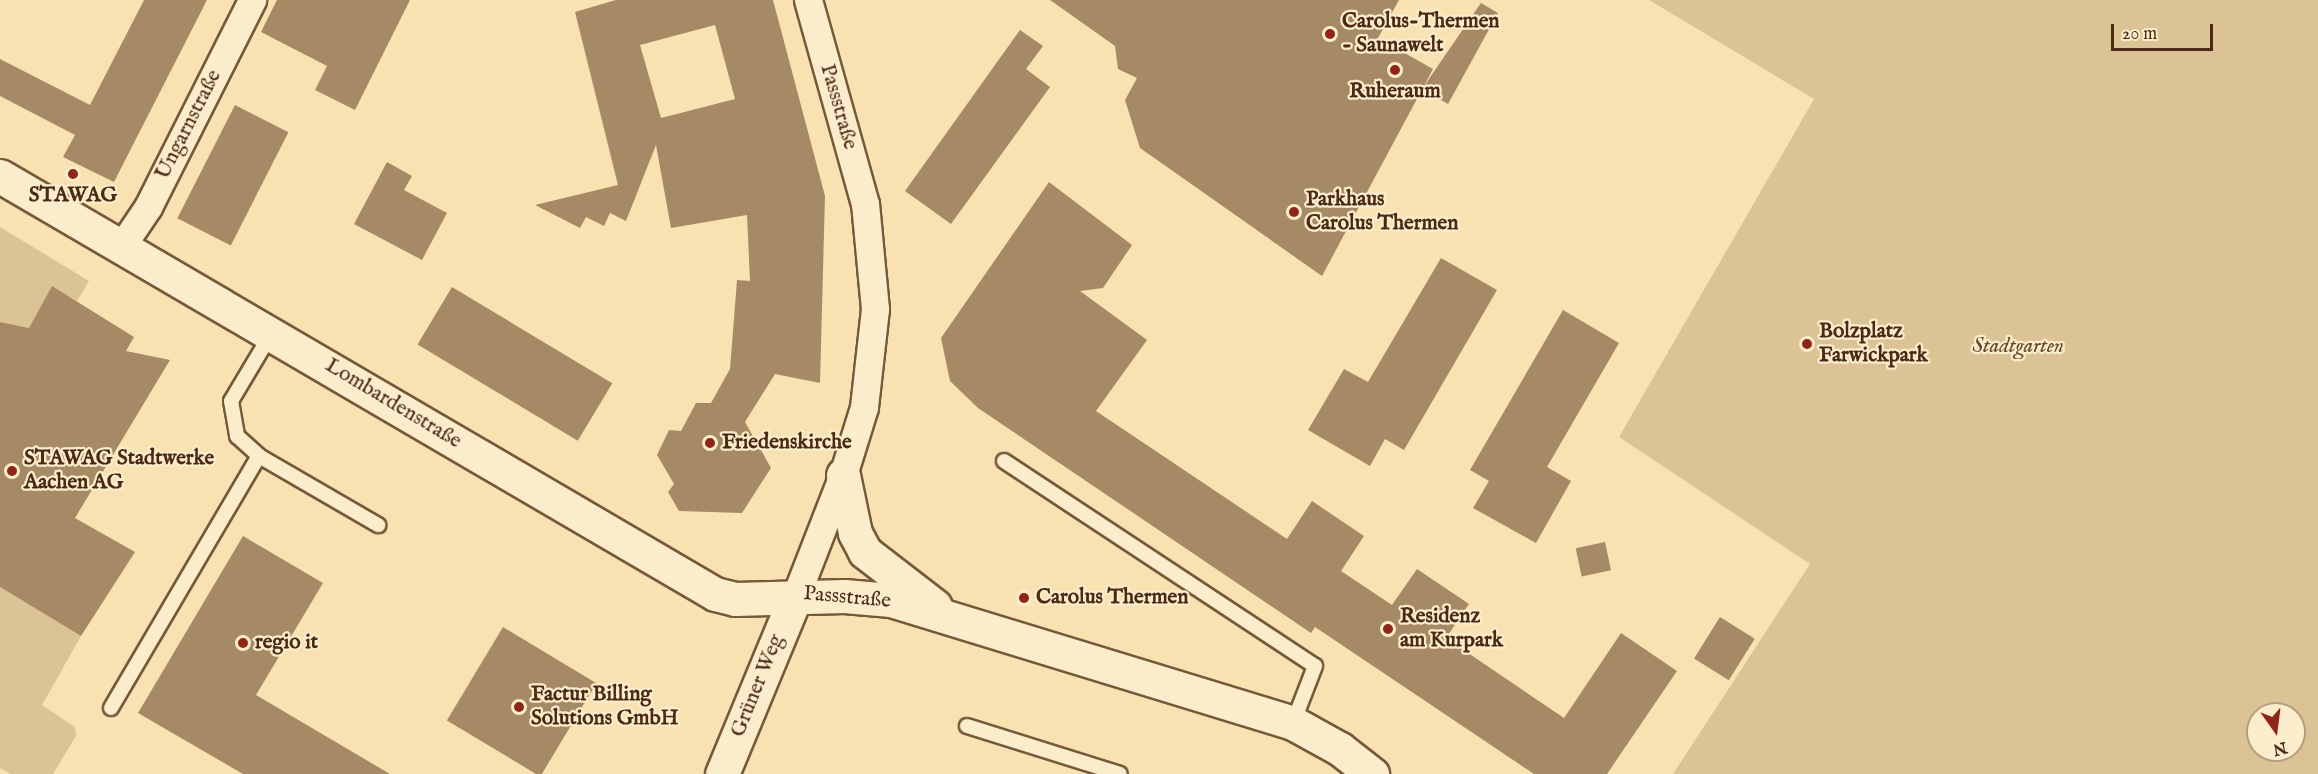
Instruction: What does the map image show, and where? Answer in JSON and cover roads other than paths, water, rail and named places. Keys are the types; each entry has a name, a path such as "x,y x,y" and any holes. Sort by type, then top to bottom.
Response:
{"street":[{"name":"Ungarnstraße","path":"121,247 148,207 252,0"},
{"name":"Passstraße","path":"808,0 865,204 875,309 864,407 843,475 795,598 891,600 948,616 1293,723 1340,749 1372,774"},
{"name":"Lombardenstraße","path":"0,176 272,332 715,594 735,599 795,598"},
{"path":"843,475 855,533 865,552 948,616"},
{"name":"Grüner Weg","path":"722,774 795,598"}],"lane":[{"path":"272,332 231,401 237,436 259,456 378,525"},
{"path":"111,708 259,456"},
{"path":"1004,461 1315,666 1293,723"},
{"path":"967,726 1120,774"}],"place":[{"name":"Carolus-Thermen - Saunawelt","path":"1330,34"},
{"name":"Ruheraum","path":"1395,70"},
{"name":"STAWAG","path":"73,174"},
{"name":"Parkhaus Carolus Thermen","path":"1294,212"},
{"name":"Bolzplatz Farwickpark","path":"1807,344"},
{"name":"Friedenskirche","path":"710,443"},
{"name":"STAWAG Stadtwerke Aachen AG","path":"12,471"},
{"name":"Carolus Thermen","path":"1024,598"},
{"name":"Residenz am Kurpark","path":"1388,629"},
{"name":"regio it","path":"243,643"},
{"name":"Factur Billing Solutions GmbH","path":"519,707"}],"park label":[{"name":"Stadtgarten","path":"2018,347"}]}
